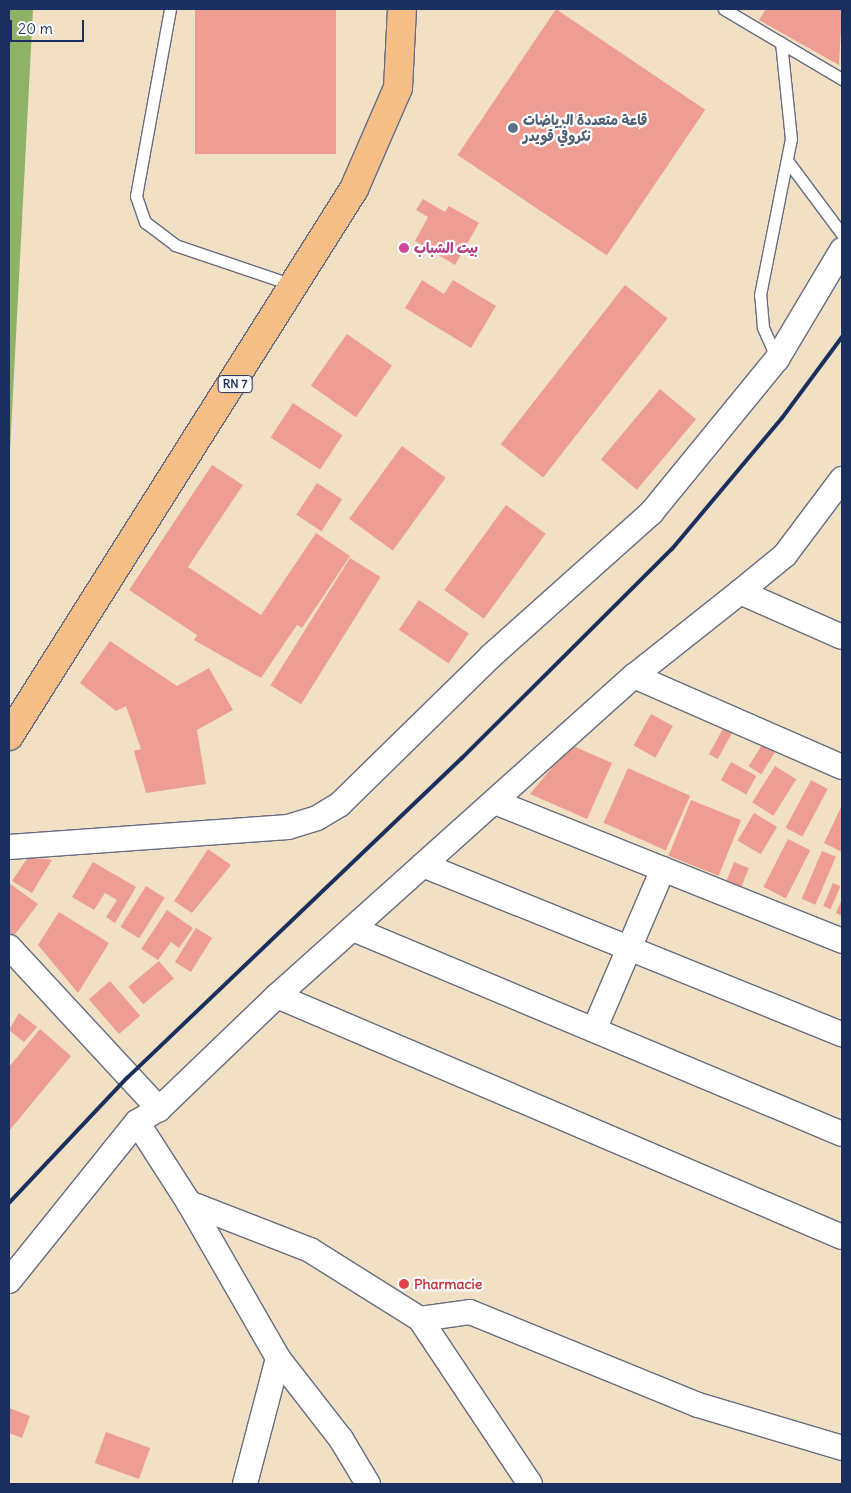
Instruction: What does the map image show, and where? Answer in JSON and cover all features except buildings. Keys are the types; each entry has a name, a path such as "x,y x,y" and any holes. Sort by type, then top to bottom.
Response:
{"main road":[{"name":"RN 7","path":"9,736 297,286 354,189 398,88 402,9"}],"street":[{"path":"9,846 288,827 332,808 491,656 651,513 777,359 842,250"},
{"path":"9,1281 137,1122 159,1109 277,996 634,676 784,555 842,481"},
{"path":"740,592 842,637"},
{"path":"634,676 842,767"},
{"path":"495,802 842,940"},
{"path":"423,865 842,1034"},
{"path":"594,1030 663,869"},
{"path":"353,928 842,1134"},
{"path":"9,948 159,1109"},
{"path":"277,996 842,1237"},
{"path":"137,1122 189,1203 278,1358 340,1439 368,1484"},
{"path":"189,1203 310,1250 420,1319 530,1484"},
{"path":"420,1319 470,1312 698,1405 842,1448"},
{"path":"245,1484 278,1358"}],"lane":[{"path":"170,9 136,196 145,222 174,245 297,286"},
{"path":"724,9 842,79"},
{"path":"777,359 763,327 760,295 788,163 791,138 781,43"},
{"path":"788,163 842,234"}],"green space":[{"path":"9,9 33,9 9,470"}],"railway":[{"path":"9,1203 127,1078 462,758 672,549 782,418 842,337"}],"place":[{"name":"قاعة متعددة الرياضات نكروفي قويدر","path":"513,128"},
{"name":"بيت الشباب","path":"404,248"},
{"name":"Pharmacie","path":"404,1284"}]}
